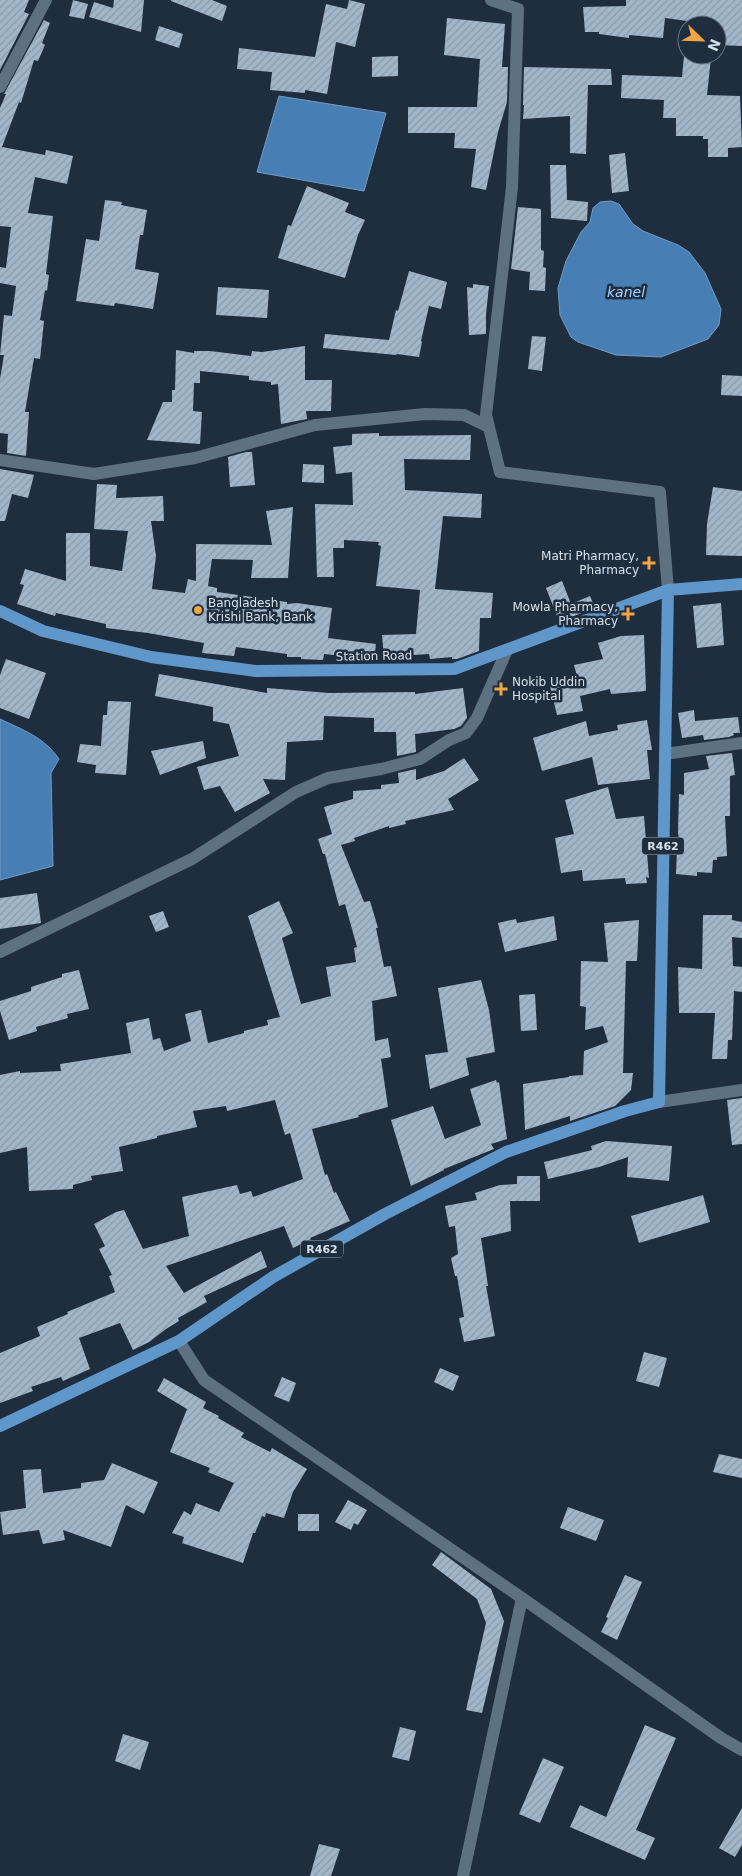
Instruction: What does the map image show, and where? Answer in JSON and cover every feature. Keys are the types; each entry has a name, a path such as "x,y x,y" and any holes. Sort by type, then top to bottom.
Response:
{"main road":[{"name":"Station Road","path":"0,611 43,631 150,657 256,671 454,669 668,590 742,584"},
{"name":"R462","path":"0,1426 179,1341 273,1276 385,1214 506,1152 625,1111 658,1102 668,590"}],"street":[{"path":"0,87 46,0"},
{"path":"491,0 518,9 512,187 486,415 500,472 660,492 668,590"},
{"path":"0,460 94,474 195,458 315,425 425,414 464,415 489,427"},
{"path":"0,952 192,859 296,792 328,778 381,769 420,759 450,740 466,733 476,718 507,650"},
{"path":"665,754 742,743"},
{"path":"658,1102 742,1090"},
{"path":"179,1341 204,1380 522,1598 721,1738 742,1750"},
{"path":"463,1876 522,1598"}],"water":[{"path":"279,96 386,113 364,191 257,172"},
{"name":"kanel","path":"611,201 619,204 633,224 643,231 678,245 689,252 705,273 721,309 719,325 708,339 661,357 616,355 578,342 571,337 560,315 558,288 566,261 581,232 590,222 593,208 600,202"},
{"path":"0,719 40,740 59,759 51,773 53,866 0,880"}],"building":[{"path":"0,0 29,0 24,12 29,14 0,70"},
{"path":"73,0 88,4 84,19 69,16"},
{"path":"114,0 144,0 141,32 89,17 94,2 113,8"},
{"path":"171,0 212,0 227,6 222,21"},
{"path":"349,0 365,4 355,47 336,42 327,94 305,90 305,93 270,90 272,72 237,69 239,48 315,57 326,4 347,9"},
{"path":"626,0 742,0 742,46 727,45 727,15 677,15 677,20 665,18 663,38 629,35 629,38 599,34 599,32 585,32 583,7 626,6"},
{"path":"447,18 505,24 502,67 508,67 507,102 498,132 486,190 471,187 476,149 454,148 455,133 408,133 408,107 477,107 480,59 444,55"},
{"path":"44,20 50,23 42,43 45,45 38,61 34,60 21,103 19,102 2,147 45,155 46,150 73,156 67,184 35,177 28,213 53,216 46,274 49,275 47,291 45,290 40,320 44,321 40,359 34,358 25,412 29,412 26,456 7,453 8,434 0,433 0,379 4,355 0,355 4,315 12,316 16,286 0,283 0,267 6,268 11,227 0,226 0,108 6,94 4,94"},
{"path":"159,26 183,34 179,48 155,40"},
{"path":"398,56 398,76 372,77 372,57"},
{"path":"683,65 710,65 707,95 740,96 742,147 728,148 728,157 708,157 708,139 703,139 703,136 676,136 676,118 663,118 664,100 621,98 622,75 682,77"},
{"path":"524,67 611,69 612,85 588,85 586,154 570,153 570,116 523,119"},
{"path":"625,153 629,191 612,193 609,155"},
{"path":"550,165 566,165 567,200 588,202 587,221 551,218"},
{"path":"307,186 349,203 345,212 365,220 358,235 345,278 278,258 288,225 291,226"},
{"path":"105,200 122,202 121,205 147,210 143,235 140,235 135,269 159,273 153,309 115,303 114,306 76,301 86,239 99,241"},
{"path":"518,207 541,209 541,250 544,251 543,267 546,268 545,291 529,290 530,272 511,269"},
{"path":"409,271 447,282 441,309 429,306 419,357 323,348 325,334 389,340 396,310 398,311"},
{"path":"473,284 489,286 486,334 469,335 467,287 473,288"},
{"path":"218,287 269,290 267,318 216,315"},
{"path":"532,336 546,337 542,371 528,369"},
{"path":"305,346 305,380 332,380 331,411 306,411 307,419 281,424 278,384 271,385 271,382 249,380 249,376 200,371 200,383 194,383 193,411 202,412 200,444 147,440 163,402 172,402 172,390 175,390 176,350 194,353 194,351 210,351 251,356 252,351 262,352"},
{"path":"722,375 742,376 742,396 721,395"},
{"path":"379,433 379,436 471,435 470,460 404,459 405,490 482,494 481,518 443,516 435,589 493,593 491,618 480,618 479,651 457,659 452,659 452,657 430,659 429,654 384,657 382,635 416,634 420,590 376,586 381,546 378,545 379,542 344,540 344,548 333,548 334,577 317,577 315,504 353,505 352,472 336,474 333,447 352,445 352,434"},
{"path":"252,452 255,485 230,487 228,457"},
{"path":"303,464 324,465 324,483 302,482"},
{"path":"0,469 34,475 28,498 12,494 5,521 0,521"},
{"path":"97,484 117,485 116,498 163,496 164,521 151,521 156,556 152,589 185,593 188,579 196,581 196,544 272,545 266,511 293,507 288,578 251,578 253,560 212,559 208,586 217,588 217,592 287,602 287,604 297,603 332,608 328,638 376,644 374,659 324,654 323,660 301,659 301,657 287,657 287,654 236,647 234,656 202,653 204,643 106,628 106,624 56,613 55,616 17,604 24,585 20,584 25,569 66,581 66,533 90,533 90,566 122,571 128,531 94,529"},
{"path":"713,487 742,491 742,556 706,555 707,524"},
{"path":"562,581 571,604 590,596 595,608 566,619 565,617 559,621 546,588"},
{"path":"721,603 724,645 697,648 693,606"},
{"path":"644,635 646,691 611,694 610,689 580,696 583,711 557,715 550,686 578,680 574,665 603,659 598,643 621,636"},
{"path":"6,659 46,673 29,719 0,708 0,675"},
{"path":"159,674 267,693 267,688 329,693 415,692 415,694 463,688 467,718 461,726 454,729 415,734 416,752 397,756 396,732 374,732 374,718 324,716 323,740 287,742 285,780 263,779 270,793 235,812 220,786 204,790 197,767 239,756 229,724 213,721 213,707 155,696"},
{"path":"108,701 131,702 126,775 95,773 96,765 77,762 80,744 101,746 103,715 107,715"},
{"path":"694,710 695,721 738,717 740,733 733,733 734,735 729,737 704,740 703,735 682,738 678,713"},
{"path":"647,720 652,750 647,750 650,779 598,785 592,757 542,771 533,738 586,721 589,736 618,730 617,725"},
{"path":"203,741 206,758 160,775 151,751"},
{"path":"732,753 735,775 730,776 730,816 725,816 727,856 717,857 717,860 713,860 712,873 697,872 697,876 676,874 677,849 680,849 678,832 679,794 684,795 684,773 709,769 706,756"},
{"path":"464,758 479,780 448,799 454,810 405,821 406,824 389,828 389,826 354,838 355,841 341,845 364,902 370,901 378,928 376,928 384,967 391,966 397,996 372,1001 375,1041 388,1038 391,1057 381,1059 388,1107 358,1115 359,1117 312,1129 325,1175 327,1174 334,1193 336,1192 350,1221 310,1238 293,1248 284,1226 166,1266 184,1293 261,1251 267,1267 204,1296 207,1302 178,1318 179,1321 149,1342 133,1350 120,1323 79,1338 90,1369 63,1381 61,1377 31,1387 33,1391 0,1403 0,1353 40,1336 37,1327 115,1292 109,1276 112,1275 99,1249 105,1246 94,1224 116,1212 124,1210 143,1249 189,1236 182,1197 237,1185 240,1194 251,1191 253,1197 303,1179 290,1133 285,1135 275,1100 227,1111 226,1106 193,1111 197,1127 119,1147 123,1171 91,1176 92,1180 73,1185 73,1189 29,1191 27,1147 0,1153 0,1075 20,1071 20,1073 61,1071 60,1064 131,1053 126,1023 149,1018 153,1040 160,1038 164,1051 191,1041 185,1014 201,1010 208,1043 268,1025 267,1020 280,1017 248,916 279,901 293,933 282,938 301,1004 331,996 326,967 356,962 354,948 357,947 345,904 339,906 325,854 323,854 318,839 332,834 324,807 353,799 353,791 381,789 381,785 399,783 398,773 416,769 416,780 444,771"},
{"path":"608,787 616,819 644,816 649,878 646,877 647,883 626,884 625,878 583,881 582,870 561,873 555,838 574,834 565,800"},
{"path":"37,893 41,923 0,929 0,898"},
{"path":"163,911 169,927 156,932 149,916"},
{"path":"703,915 732,915 732,920 742,922 742,938 732,937 733,966 742,967 742,992 734,991 732,1040 728,1040 727,1059 712,1059 715,1013 679,1013 678,967 702,969"},
{"path":"554,916 557,940 505,952 498,923 516,919 517,923"},
{"path":"639,920 637,961 626,961 623,1073 633,1073 631,1090 615,1106 570,1121 570,1116 525,1130 523,1084 583,1075 584,1051 608,1042 603,1026 585,1030 586,1007 580,1006 581,961 608,962 604,923"},
{"path":"79,970 89,1009 67,1014 68,1018 36,1027 37,1031 9,1040 0,1011 0,1001 31,991 31,987 62,977 62,974"},
{"path":"481,980 489,1010 495,1052 466,1058 469,1075 430,1089 425,1055 448,1052 438,988"},
{"path":"535,994 537,1030 521,1031 519,995"},
{"path":"496,1080 497,1083 499,1082 507,1139 491,1144 494,1149 444,1169 411,1186 391,1120 433,1106 445,1139 481,1125 470,1089"},
{"path":"742,1098 742,1144 732,1145 727,1100"},
{"path":"606,1141 672,1146 669,1181 627,1177 628,1157 599,1167 548,1179 544,1162 592,1150 591,1146"},
{"path":"517,1176 540,1176 540,1201 510,1201 511,1231 481,1238 488,1286 486,1286 495,1336 464,1342 459,1318 464,1317 457,1276 455,1276 451,1258 458,1254 455,1226 449,1227 445,1206 477,1200 475,1193 500,1185 517,1184"},
{"path":"703,1195 710,1222 639,1243 631,1216"},
{"path":"644,1352 667,1358 659,1387 636,1381"},
{"path":"440,1368 459,1376 453,1391 434,1382"},
{"path":"282,1377 296,1383 289,1402 274,1396"},
{"path":"164,1378 206,1402 203,1408 244,1433 241,1437 270,1452 272,1448 307,1469 293,1492 284,1518 266,1513 265,1517 262,1516 255,1533 253,1533 243,1563 182,1543 184,1537 172,1533 184,1511 191,1515 196,1503 219,1512 234,1483 208,1472 210,1468 170,1452 187,1409 157,1391"},
{"path":"719,1454 742,1459 742,1478 713,1472"},
{"path":"112,1463 158,1482 144,1514 126,1505 111,1547 63,1530 65,1540 43,1544 39,1530 3,1535 0,1512 26,1508 23,1470 41,1469 43,1493 81,1488 81,1483 104,1480"},
{"path":"348,1500 367,1510 358,1525 354,1523 351,1530 335,1522"},
{"path":"568,1507 604,1520 596,1541 560,1528"},
{"path":"298,1514 319,1514 319,1531 298,1531"},
{"path":"441,1552 491,1589 504,1621 482,1713 466,1710 486,1623 477,1599 432,1565"},
{"path":"625,1575 642,1582 617,1640 601,1632"},
{"path":"645,1725 676,1738 636,1830 655,1838 645,1860 570,1827 580,1805 606,1817"},
{"path":"400,1727 416,1731 409,1761 392,1757"},
{"path":"123,1734 149,1742 140,1770 115,1761"},
{"path":"543,1758 564,1767 540,1823 519,1814"},
{"path":"742,1808 742,1845 735,1857 719,1848"},
{"path":"319,1844 340,1849 331,1876 310,1876"}],"place":[{"name":"Matri Pharmacy, Pharmacy","path":"649,563"},
{"name":"Bangladesh Krishi Bank, Bank","path":"198,610"},
{"name":"Mowla Pharmacy, Pharmacy","path":"628,614"},
{"name":"Nokib Uddin Hospital","path":"501,689"}]}
